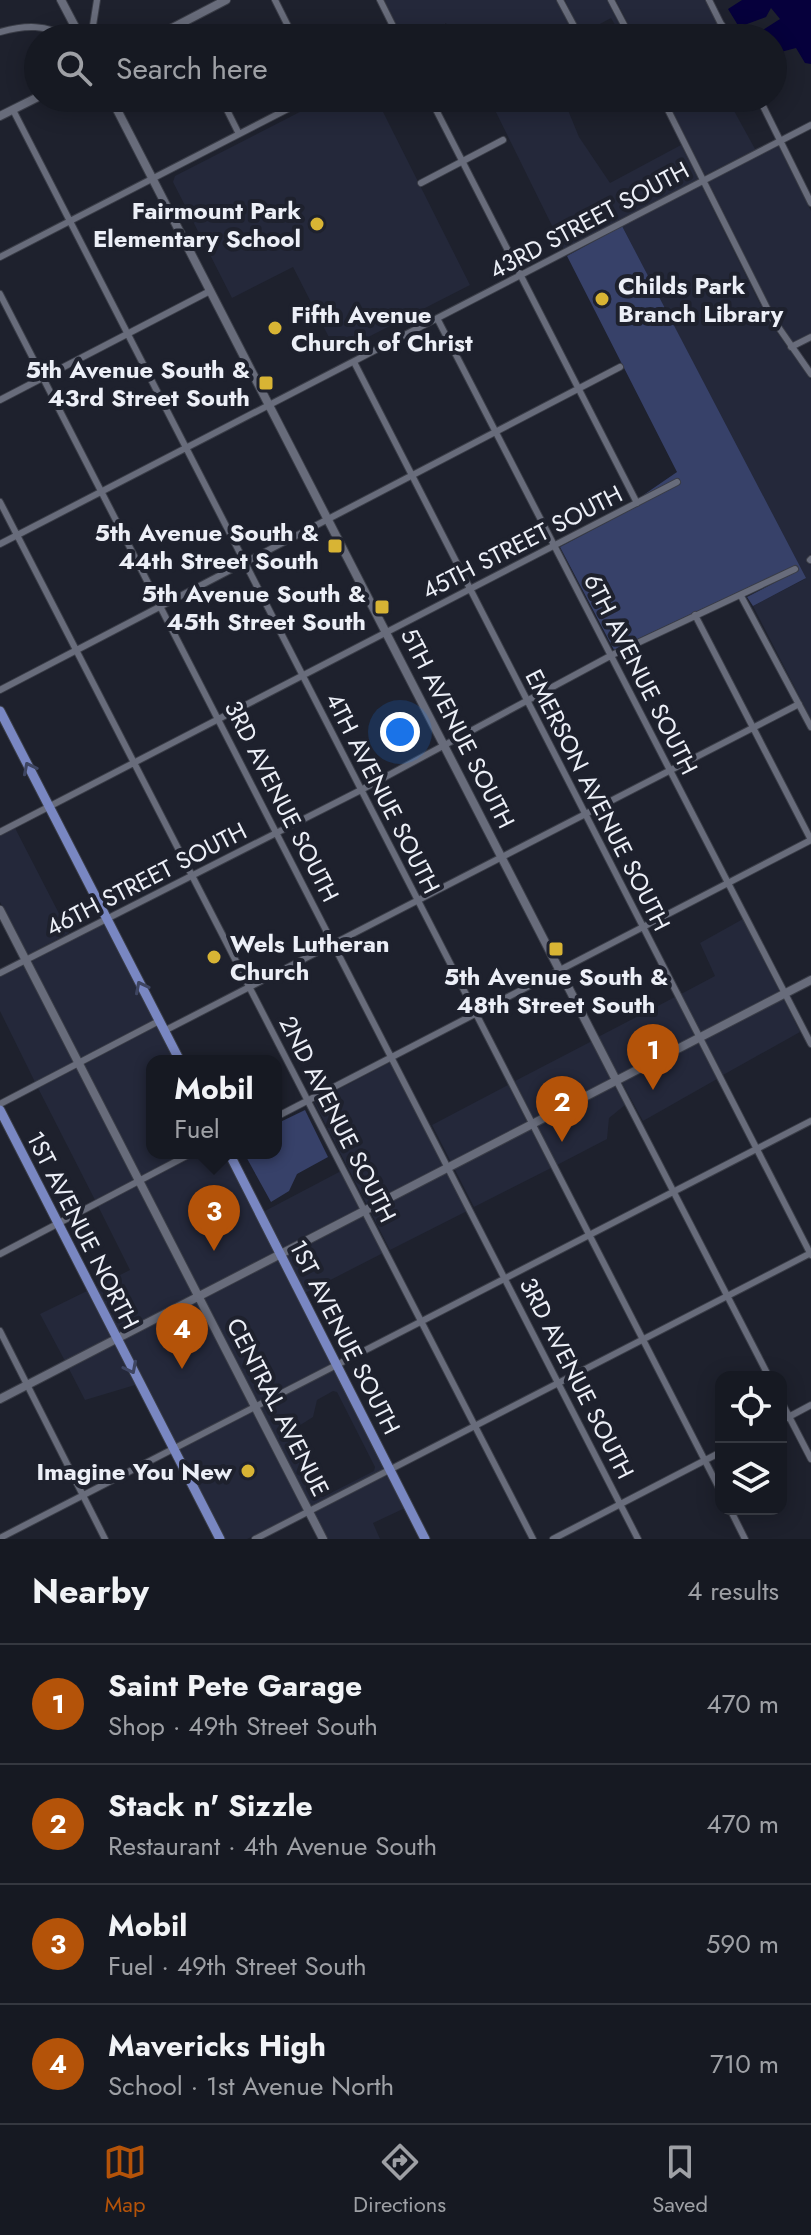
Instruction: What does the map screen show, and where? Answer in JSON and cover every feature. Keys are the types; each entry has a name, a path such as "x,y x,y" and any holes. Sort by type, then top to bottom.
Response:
{"main road":[{"path":"61,0 74,24"},
{"path":"182,23 226,0"},
{"path":"0,116 24,104"},
{"name":"5TH AVENUE SOUTH","path":"118,112 616,1080"},
{"path":"0,711 177,1055"},
{"name":"CENTRAL AVENUE","path":"0,910 323,1539"},
{"path":"0,1399 811,980"},
{"name":"1ST AVENUE NORTH","path":"0,1107 220,1539"},
{"name":"1ST AVENUE SOUTH","path":"232,1159 425,1539"}],"street":[{"path":"93,24 97,0"},
{"path":"275,0 287,24"},
{"path":"380,0 392,24"},
{"path":"560,0 573,24"},
{"path":"611,0 624,24"},
{"path":"709,0 721,24"},
{"path":"0,32 24,27"},
{"name":"4TH AVENUE SOUTH","path":"13,110 715,1480"},
{"path":"228,112 239,134"},
{"path":"0,257 282,112"},
{"path":"437,112 637,503"},
{"path":"669,112 772,318 811,374"},
{"path":"766,112 811,203"},
{"name":"43RD STREET SOUTH","path":"0,544 811,125"},
{"path":"421,183 503,140"},
{"path":"0,400 210,291"},
{"name":"3RD AVENUE SOUTH","path":"0,294 220,718 638,1539"},
{"name":"6TH AVENUE SOUTH","path":"438,320 811,1044"},
{"path":"791,347 811,337"},
{"name":"EMERSON AVENUE SOUTH","path":"354,362 811,1254"},
{"path":"0,690 620,367"},
{"name":"45TH STREET SOUTH","path":"0,832 677,482"},
{"name":"2ND AVENUE SOUTH","path":"0,502 533,1539"},
{"name":"46TH STREET SOUTH","path":"0,973 361,790 612,655 731,596 741,596 795,569"},
{"path":"741,596 811,727"},
{"path":"282,1114 811,840 695,615"},
{"path":"0,1107 79,1064 250,988 336,945 799,704"},
{"name":"5TH AVENUE SOUTH","path":"616,1080 766,1371"},
{"path":"2,1536 811,1121"},
{"path":"0,1254 181,1159"},
{"path":"255,1539 811,1254"},
{"path":"0,1331 105,1539"},
{"path":"789,1417 811,1405"},
{"path":"787,1413 811,1459"},
{"path":"553,1539 715,1455"},
{"path":"733,1515 745,1539"}],"shaded area":[{"path":"384,0 556,0 569,24 446,23 396,24"},
{"path":"565,0 607,0 620,24 615,24 611,18 600,24 577,24"},
{"path":"616,0 705,0 717,24 628,24"},
{"path":"742,0 811,0 811,64 805,63 796,48 787,50 787,24 772,24 780,19 771,8 766,17 747,24 737,24 728,9"},
{"name":"Fairmount Park Elementary School","path":"300,112 383,112 470,285 337,353 293,267 232,298 173,182 175,176"},
{"path":"496,112 569,112 579,137 610,183 681,145 698,179 564,250"},
{"path":"673,112 735,112 755,149 764,145 705,175"},
{"path":"778,145 811,211 811,334 793,343 775,316 708,181"},
{"path":"701,185 768,320 811,380 811,553 806,562 811,565 811,719 753,606 805,579 622,226"},
{"path":"622,226 806,578 753,606 747,597 799,570 796,565 614,650 560,547 681,483 678,478 642,496 677,472 567,256"},
{"path":"15,828 69,933 27,955 0,902 0,836"},
{"path":"743,919 780,992 701,1033 681,994 715,976 700,943"},
{"path":"105,923 155,1020 80,1059 30,961"},
{"path":"24,964 74,1062 35,1082 0,1011 0,977"},
{"path":"675,997 695,1036 618,1075 598,1037"},
{"path":"783,998 800,1032 723,1075 704,1039"},
{"path":"157,1026 173,1055 146,1055 146,1159 173,1159 141,1176 83,1065"},
{"path":"592,1041 612,1079 534,1119 515,1081"},
{"path":"698,1042 717,1079 643,1121 621,1081"},
{"path":"391,1062 444,1165 367,1205 314,1102"},
{"path":"77,1068 134,1180 95,1200 38,1088"},
{"path":"508,1085 527,1122 451,1162 432,1125"},
{"path":"614,1085 625,1105 609,1118 607,1139 557,1165 537,1125"},
{"path":"305,1110 328,1157 297,1174 289,1191 271,1202 247,1159 282,1159 282,1121"},
{"path":"530,1128 551,1168 474,1207 454,1168"},
{"path":"188,1159 227,1159 276,1252 200,1291 144,1182"},
{"path":"341,1171 360,1208 283,1249 263,1212"},
{"path":"447,1171 467,1211 390,1250 370,1211"},
{"path":"137,1185 194,1294 118,1334 94,1288 130,1270 98,1206"},
{"path":"363,1214 383,1253 305,1293 285,1254"},
{"path":"279,1258 333,1363 257,1402 203,1297"},
{"path":"87,1291 111,1337 65,1361 40,1314"},
{"path":"197,1300 251,1406 174,1444 120,1340"},
{"path":"114,1343 135,1385 85,1400 68,1367"},
{"path":"336,1369 385,1469 311,1507 260,1408","holes":["333,1391 337,1392 375,1467 374,1471 323,1497 318,1496 286,1434 313,1417 317,1400"]},
{"path":"254,1411 304,1510 247,1539 224,1539 177,1450"},
{"path":"388,1474 405,1508 373,1523 380,1539 327,1539 314,1513"}],"place":[{"name":"Fairmount Park Elementary School","path":"317,224"},
{"name":"Childs Park Branch Library","path":"602,299"},
{"name":"Fifth Avenue Church of Christ","path":"275,328"},
{"name":"5th Avenue South & 43rd Street South","path":"266,383"},
{"name":"5th Avenue South & 44th Street South","path":"335,546"},
{"name":"5th Avenue South & 45th Street South","path":"382,607"},
{"name":"5th Avenue South & 48th Street South","path":"556,949"},
{"name":"Wels Lutheran Church","path":"214,957"},
{"name":"Saint Pete Garage","path":"653,1090"},
{"name":"Stack n' Sizzle","path":"562,1142"},
{"name":"Mobil","path":"214,1251"},
{"name":"Mavericks High","path":"182,1369"},
{"name":"Imagine You New","path":"248,1471"}]}
